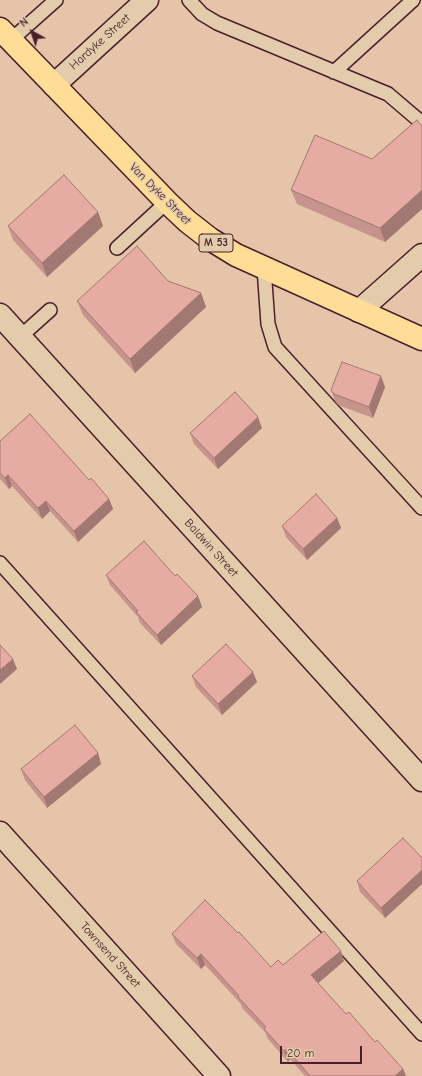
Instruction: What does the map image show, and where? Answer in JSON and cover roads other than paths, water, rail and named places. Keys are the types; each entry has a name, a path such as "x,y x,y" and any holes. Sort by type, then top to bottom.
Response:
{"main road":[{"name":"Van Dyke Street","path":"6,34 168,202 187,221 210,239 236,255 422,339"}],"street":[{"name":"Hardyke Street","path":"54,85 147,0"},
{"path":"359,311 422,255"},
{"name":"Baldwin Street","path":"0,315 422,780"},
{"name":"Townsend Street","path":"0,833 219,1076"}],"lane":[{"path":"6,34 56,0"},
{"path":"189,0 202,14 217,23 388,94 422,123"},
{"path":"334,72 413,0"},
{"path":"117,248 168,202"},
{"path":"264,268 268,324 275,347 422,508"},
{"path":"20,337 50,310"},
{"path":"0,563 422,1034"}]}
